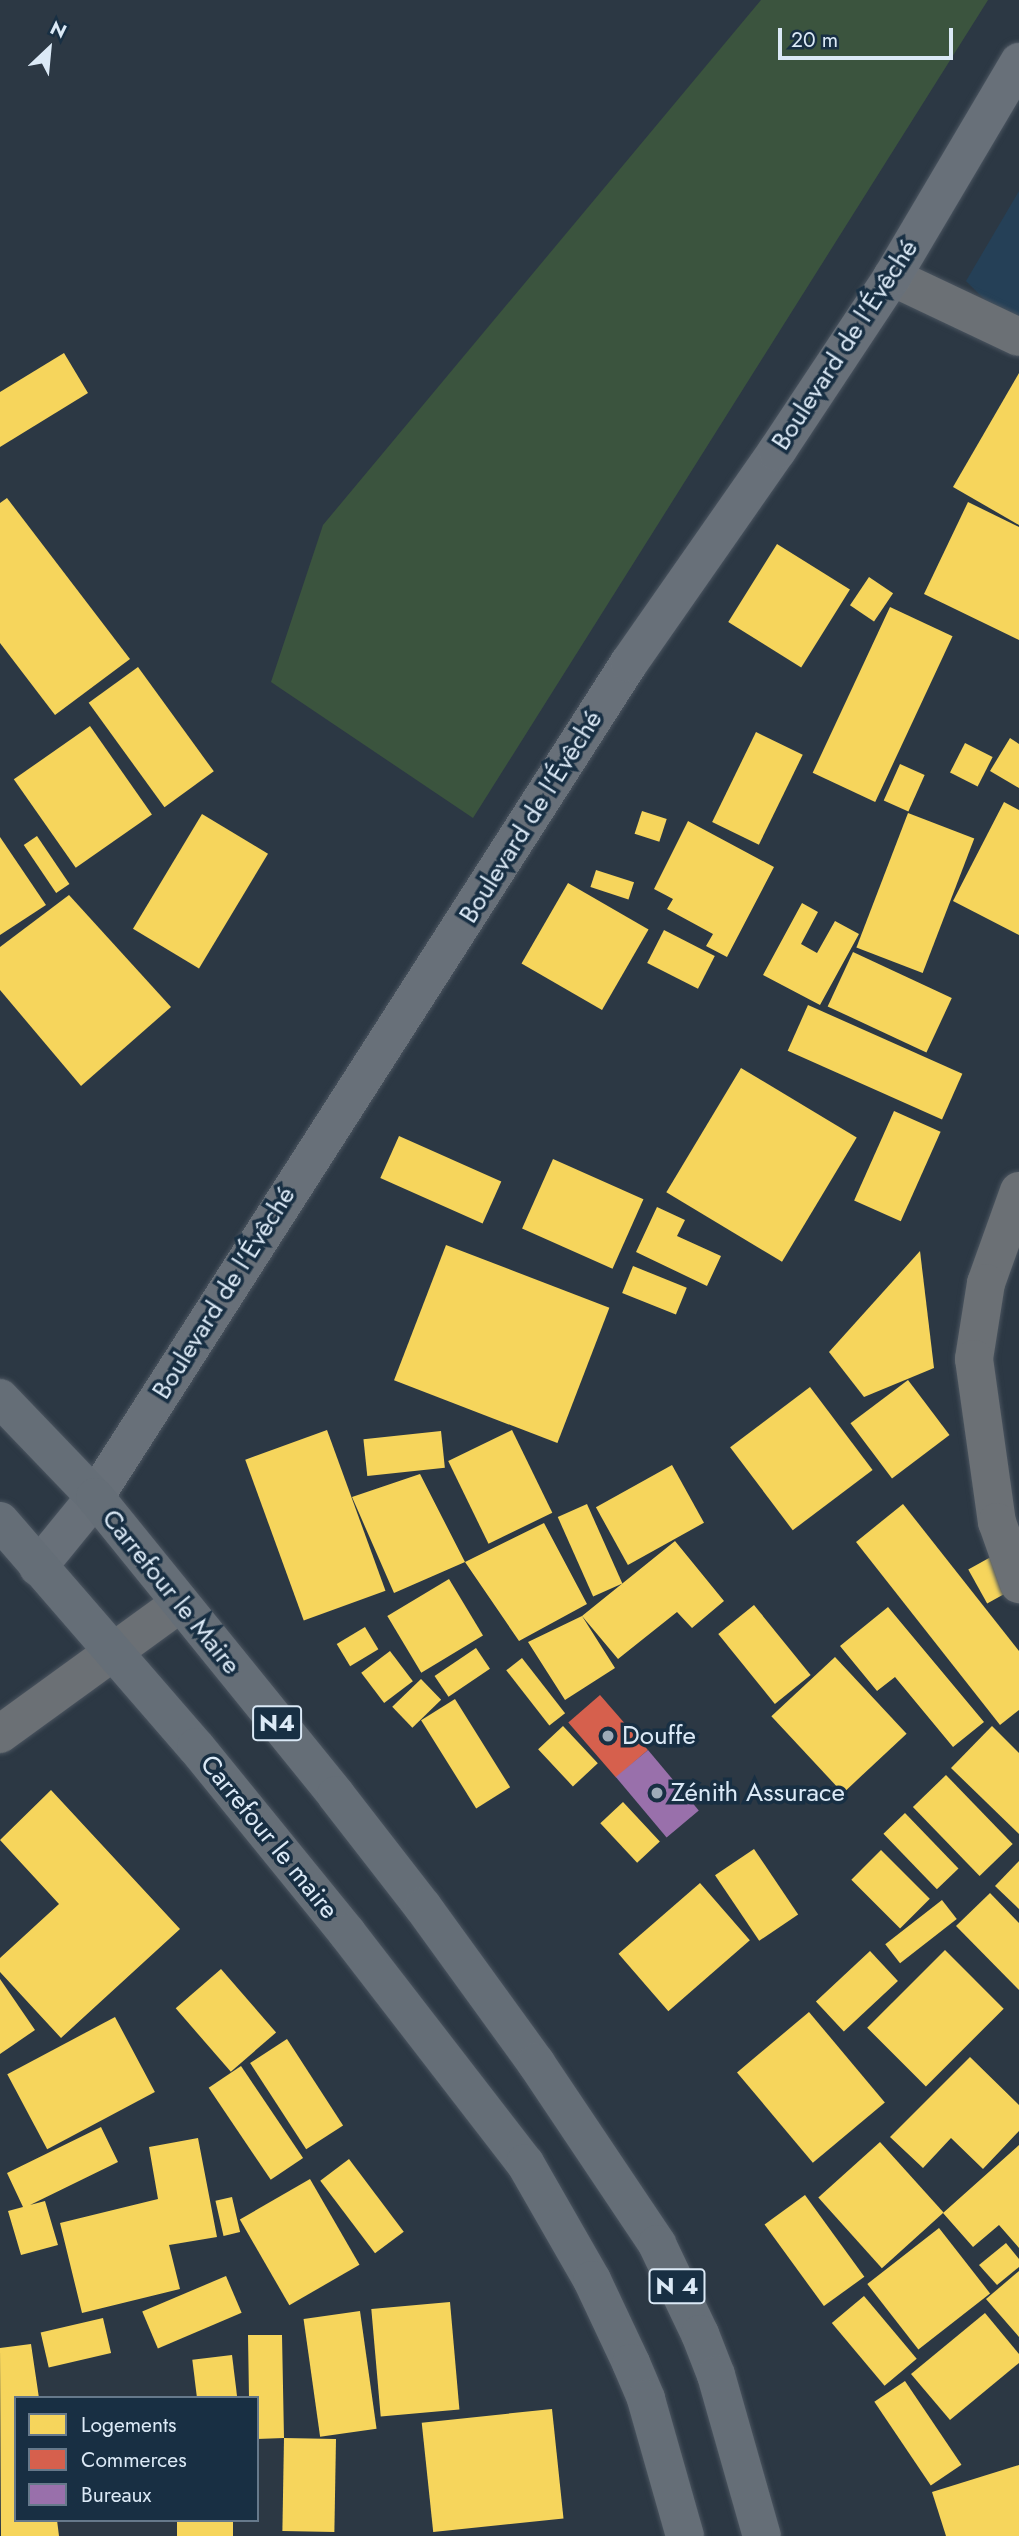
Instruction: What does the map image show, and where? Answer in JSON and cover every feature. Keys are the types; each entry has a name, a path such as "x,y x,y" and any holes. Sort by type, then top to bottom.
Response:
{"highway":[{"name":"Carrefour le Maire","path":"0,1398 95,1496 424,1907 536,2063"},
{"name":"Carrefour le maire","path":"0,1521 196,1747 347,1933 525,2163 592,2280 631,2363 646,2399 685,2536"},
{"name":"N 4","path":"536,2063 657,2244 700,2334 716,2375 762,2536"}],"main road":[{"name":"Boulevard de l'Évêché","path":"38,1567 95,1496 629,663 777,451 891,277 1019,62"}],"street":[{"path":"891,277 1019,337"},
{"path":"1019,1191 1008,1250 986,1283 974,1359 997,1522 1019,1584"},
{"path":"0,1734 180,1603"}],"shaded area":[{"path":"1019,191 1019,317 985,300 966,281"}],"green space":[{"path":"761,0 988,0 473,818 271,682 323,525"}],"building: Logements":[{"path":"64,353 88,393 0,447 0,392"},
{"path":"1019,373 1019,525 953,487"},
{"path":"7,498 130,659 55,715 0,643 0,503"},
{"path":"968,502 1019,527 1019,640 924,594"},
{"path":"777,544 850,590 801,668 728,622"},
{"path":"869,577 893,593 874,621 850,605"},
{"path":"890,607 953,636 875,802 813,773"},
{"path":"138,667 214,771 164,807 89,703"},
{"path":"90,726 152,814 76,868 14,779"},
{"path":"756,732 803,755 759,845 712,822"},
{"path":"1010,738 1019,744 1019,788 990,771"},
{"path":"965,743 993,757 978,786 950,772"},
{"path":"900,764 925,775 908,812 884,801"},
{"path":"1004,802 1019,810 1019,935 953,901"},
{"path":"642,811 667,819 659,842 635,834"},
{"path":"908,813 974,838 923,973 856,947"},
{"path":"202,814 268,854 199,969 133,929"},
{"path":"688,821 774,867 727,957 706,946 713,934 667,909 673,899 654,889"},
{"path":"37,836 69,884 56,893 24,845"},
{"path":"0,837 46,905 0,935"},
{"path":"596,870 634,882 628,899 590,887"},
{"path":"568,883 649,930 602,1010 522,964"},
{"path":"69,895 171,1007 81,1086 0,990 0,947"},
{"path":"802,903 818,912 801,944 817,953 835,921 859,934 820,1005 763,975"},
{"path":"664,930 715,956 698,989 647,963"},
{"path":"853,952 952,998 926,1052 828,1006"},
{"path":"808,1005 962,1074 942,1119 788,1051"},
{"path":"741,1068 857,1138 782,1262 666,1192"},
{"path":"894,1111 941,1132 901,1221 854,1201"},
{"path":"399,1136 501,1182 483,1224 380,1178"},
{"path":"553,1159 643,1199 613,1269 522,1228"},
{"path":"657,1207 685,1220 677,1236 721,1256 707,1286 636,1252"},
{"path":"446,1245 609,1308 557,1443 394,1380"},
{"path":"920,1251 934,1368 864,1397 829,1352"},
{"path":"633,1266 687,1288 676,1315 622,1293"},
{"path":"908,1380 950,1435 892,1478 850,1423"},
{"path":"810,1387 873,1470 793,1530 730,1447"},
{"path":"327,1430 385,1591 304,1620 245,1460"},
{"path":"512,1430 552,1513 489,1544 448,1461"},
{"path":"441,1431 445,1468 367,1476 363,1439"},
{"path":"672,1465 704,1523 628,1565 596,1507"},
{"path":"420,1474 465,1562 394,1593 352,1497"},
{"path":"587,1504 622,1583 593,1596 558,1517"},
{"path":"903,1504 1019,1651 1019,1710 1000,1725 856,1542"},
{"path":"544,1523 587,1604 519,1641 465,1562"},
{"path":"675,1541 724,1601 692,1628 677,1612 618,1659 582,1616"},
{"path":"998,1553 1017,1587 987,1604 968,1569"},
{"path":"449,1579 483,1636 421,1673 387,1616"},
{"path":"754,1605 811,1675 775,1704 718,1634"},
{"path":"888,1607 984,1722 953,1747 895,1677 877,1691 840,1646"},
{"path":"582,1616 615,1668 565,1700 528,1642"},
{"path":"365,1627 378,1649 350,1666 337,1644"},
{"path":"476,1648 490,1669 449,1697 435,1676"},
{"path":"390,1651 413,1681 384,1703 361,1673"},
{"path":"835,1657 907,1734 843,1793 771,1716"},
{"path":"522,1658 565,1713 549,1725 506,1670"},
{"path":"421,1679 441,1700 412,1728 392,1707"},
{"path":"455,1699 510,1787 476,1808 421,1720"},
{"path":"563,1726 598,1763 573,1786 538,1749"},
{"path":"992,1726 1019,1753 1019,1834 951,1768"},
{"path":"946,1775 1013,1844 980,1876 913,1807"},
{"path":"51,1790 180,1929 61,2038 0,1972 0,1958 59,1904 0,1840"},
{"path":"623,1802 660,1841 637,1863 600,1823"},
{"path":"905,1813 958,1868 937,1889 883,1834"},
{"path":"754,1849 798,1914 759,1941 715,1875"},
{"path":"881,1850 930,1899 900,1928 851,1880"},
{"path":"1019,1861 1019,1909 995,1886"},
{"path":"700,1883 750,1940 668,2011 618,1954"},
{"path":"990,1893 1019,1923 1019,1990 956,1926"},
{"path":"942,1900 957,1919 900,1963 885,1944"},
{"path":"945,1950 1004,2009 926,2086 867,2028"},
{"path":"870,1951 898,1981 844,2031 816,2001"},
{"path":"221,1969 276,2032 231,2072 176,2008"},
{"path":"0,1979 35,2030 0,2054"},
{"path":"809,2012 885,2102 813,2163 737,2072"},
{"path":"115,2017 155,2092 47,2149 7,2074"},
{"path":"287,2039 343,2125 306,2149 250,2063"},
{"path":"970,2057 1019,2105 1019,2131 983,2169 951,2138 923,2168 890,2137"},
{"path":"241,2066 303,2158 271,2180 209,2088"},
{"path":"101,2127 118,2162 30,2205 45,2201 58,2245 21,2255 8,2211 23,2207 7,2173"},
{"path":"198,2138 217,2237 169,2245 180,2289 82,2313 60,2223 158,2199 149,2147"},
{"path":"880,2142 944,2213 882,2268 818,2198"},
{"path":"1019,2145 1019,2248 999,2225 973,2247 943,2213"},
{"path":"349,2159 404,2232 375,2253 320,2181"},
{"path":"310,2179 360,2265 289,2305 240,2220"},
{"path":"805,2195 864,2277 824,2306 765,2224"},
{"path":"232,2197 240,2232 224,2236 215,2201"},
{"path":"939,2228 990,2293 918,2349 867,2284"},
{"path":"1006,2243 1019,2259 1019,2267 997,2285 979,2265"},
{"path":"1019,2271 1019,2337 986,2299"},
{"path":"226,2276 242,2313 158,2348 142,2312"},
{"path":"864,2296 917,2359 885,2386 832,2323"},
{"path":"450,2302 459,2410 381,2416 371,2309"},
{"path":"360,2311 377,2429 320,2437 304,2319"},
{"path":"985,2313 1019,2354 1019,2363 950,2420 911,2374"},
{"path":"103,2318 111,2353 49,2367 41,2332"},
{"path":"248,2335 282,2335 284,2438 259,2439 259,2396 249,2396"},
{"path":"31,2344 39,2396 14,2396 14,2522 57,2522 59,2536 1,2536 0,2348"},
{"path":"232,2355 237,2396 197,2396 192,2360"},
{"path":"905,2381 961,2465 931,2485 874,2402"},
{"path":"552,2409 563,2518 433,2532 422,2423"},
{"path":"284,2438 336,2439 334,2532 282,2531"},
{"path":"1019,2465 1019,2536 946,2536 932,2492"},
{"path":"177,2522 233,2522 233,2536 177,2536"}],"building: Commerces":[{"name":"Douffe","path":"600,1695 648,1750 616,1778 568,1723"}],"building: Bureaux":[{"name":"Zénith Assurace","path":"648,1750 699,1811 667,1838 616,1777"}],"place":[{"name":"Douffe","path":"608,1736"},
{"name":"Zénith Assurace","path":"657,1793"}]}
